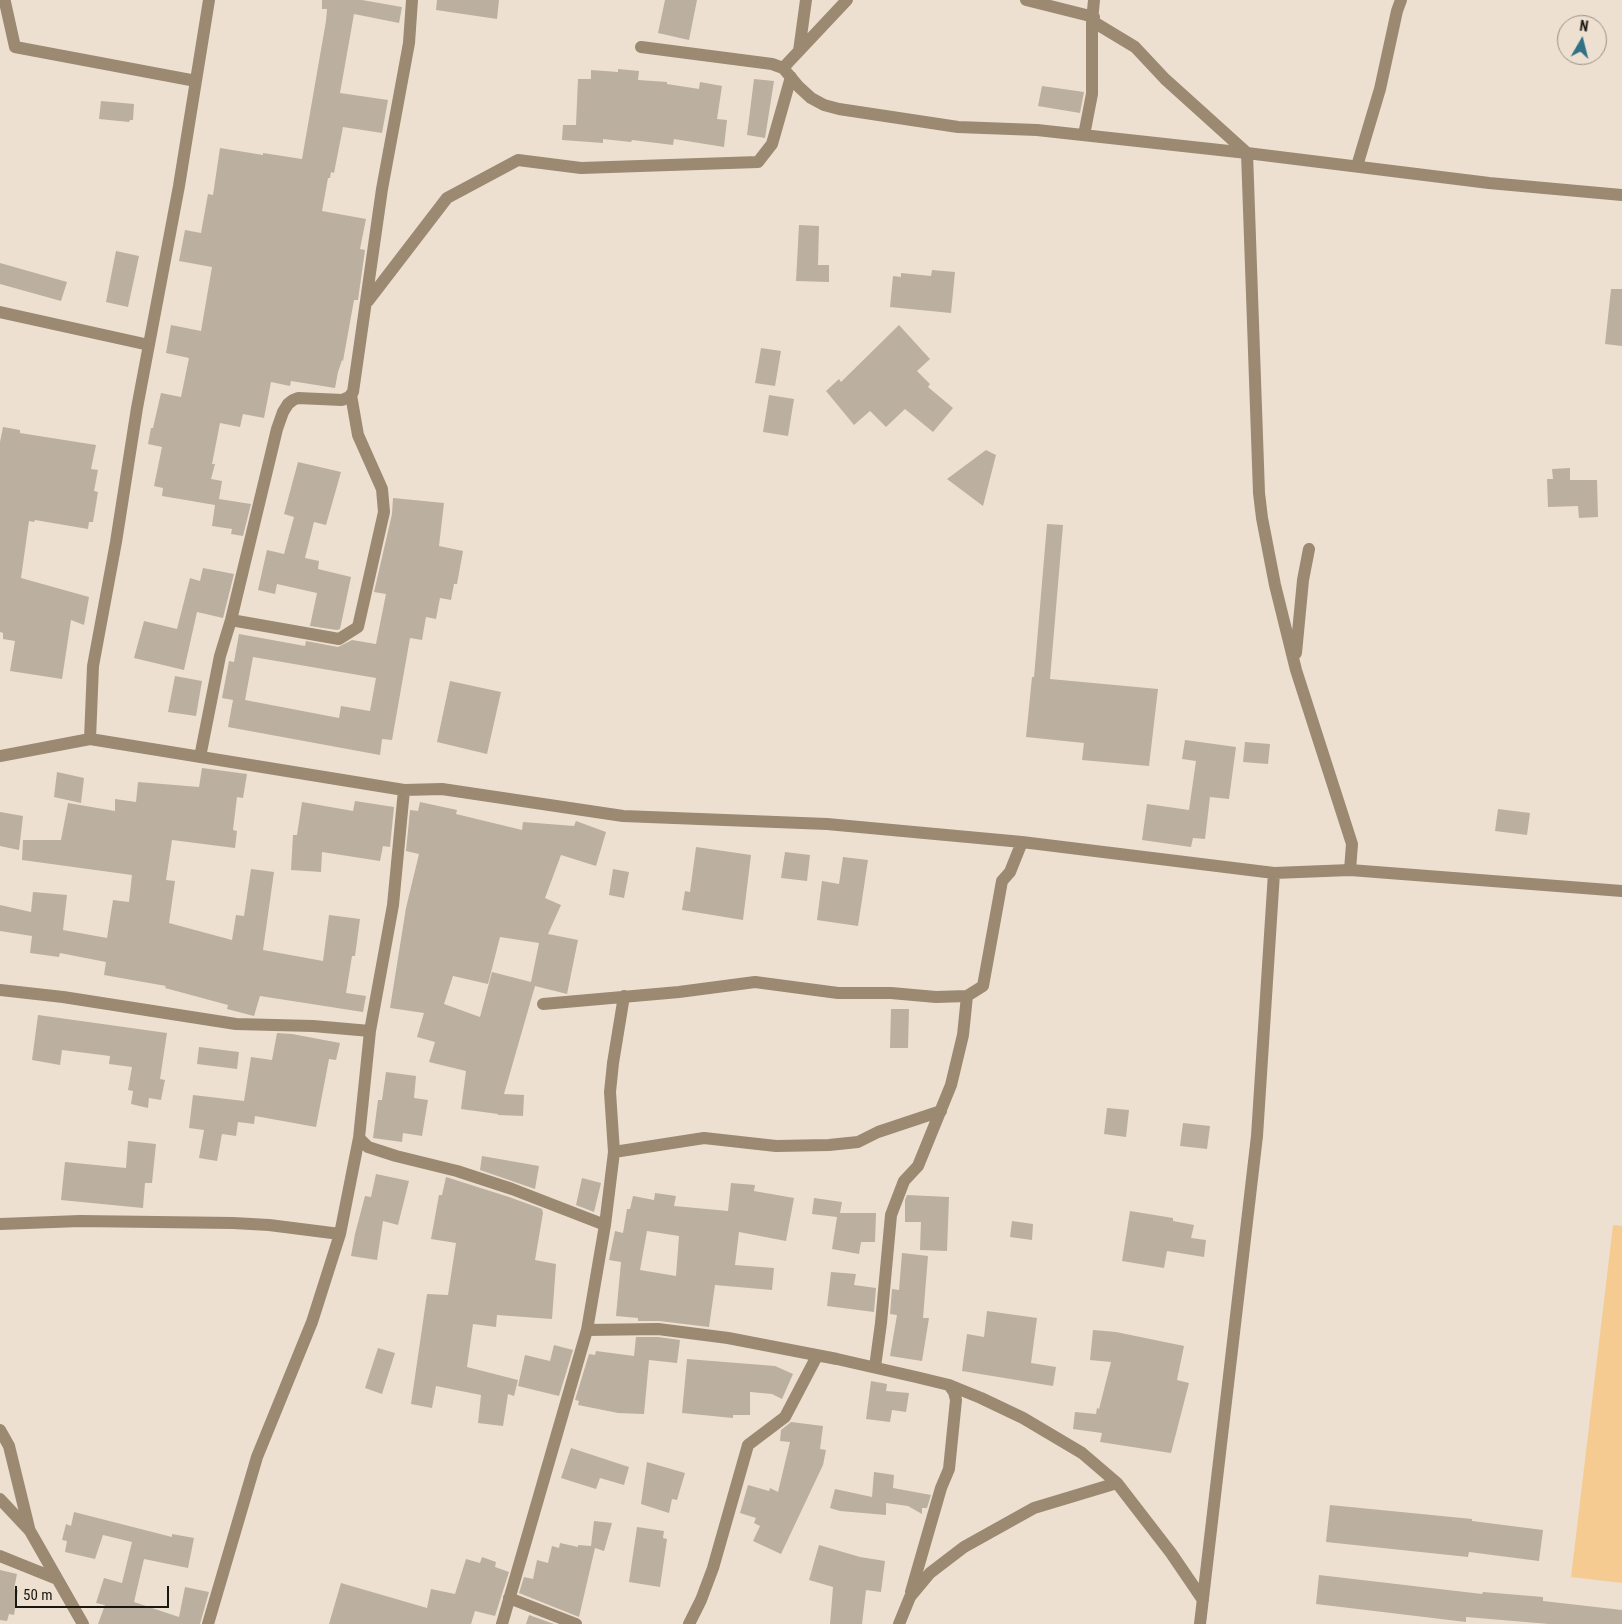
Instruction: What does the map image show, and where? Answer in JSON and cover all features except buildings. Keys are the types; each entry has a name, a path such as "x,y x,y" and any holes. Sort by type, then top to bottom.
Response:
{"street":[{"path":"90,739 93,666 116,542 137,408 179,186 209,0"},
{"path":"231,620 339,639 358,627 384,512 382,489 358,435 351,395 355,386 382,189 410,43 412,0"},
{"path":"799,51 806,0"},
{"path":"366,303 447,198 518,160 580,168 758,162 772,144 786,72 799,51 847,0"},
{"path":"1026,0 1093,19 1135,46 1165,79 1247,153 1259,493 1262,518 1275,585 1296,670 1352,844 1350,870"},
{"path":"1084,135 1092,94 1094,0"},
{"path":"1357,166 1380,88 1401,0"},
{"path":"5,2 15,47 196,81"},
{"path":"641,47 772,64 786,72 811,98 839,110 958,127 1037,130 1247,153 1490,183 1622,195"},
{"path":"0,312 149,345"},
{"path":"200,757 220,656 231,620 277,429 283,412 288,404 298,398 342,400 351,395"},
{"path":"1296,670 1298,622 1309,549"},
{"path":"0,756 90,739 404,790 442,788 623,816 827,824 1022,842 1274,873 1350,870 1622,891"},
{"path":"208,1624 257,1457 312,1322 340,1234 359,1138 370,1031 393,905 404,790"},
{"path":"543,1004 679,992 755,982 838,993 891,993 936,997 967,996 983,986 1002,881 1010,872 1022,842"},
{"path":"1200,1624 1257,1136 1274,873"},
{"path":"0,990 63,997 236,1024 313,1026 370,1031"},
{"path":"502,1624 587,1330 605,1226 614,1152 610,1092 624,996"},
{"path":"875,1367 882,1323 891,1215 904,1181 918,1166 951,1085 963,1036 967,996"},
{"path":"614,1152 704,1138 776,1146 829,1145 858,1142 878,1132 941,1112"},
{"path":"359,1138 368,1146 396,1156 457,1171 605,1226"},
{"path":"0,1224 80,1221 233,1223 269,1225 340,1234"},
{"path":"587,1330 658,1329 728,1338 875,1367 949,1385 981,1398 1023,1418 1082,1453 1116,1483 1171,1553 1203,1600"},
{"path":"689,1624 701,1600 713,1568 748,1446 785,1417 817,1356"},
{"path":"899,1624 910,1597 943,1483 949,1469 956,1400 954,1392 949,1385"},
{"path":"0,1430 8,1446 30,1531"},
{"path":"910,1597 930,1573 964,1547 1034,1508 1116,1483"},
{"path":"0,1500 30,1531 84,1624"},
{"path":"0,1556 57,1579"},
{"path":"509,1598 576,1624"}],"shaded area":[{"path":"1613,1225 1622,1226 1622,1583 1571,1577"}]}
